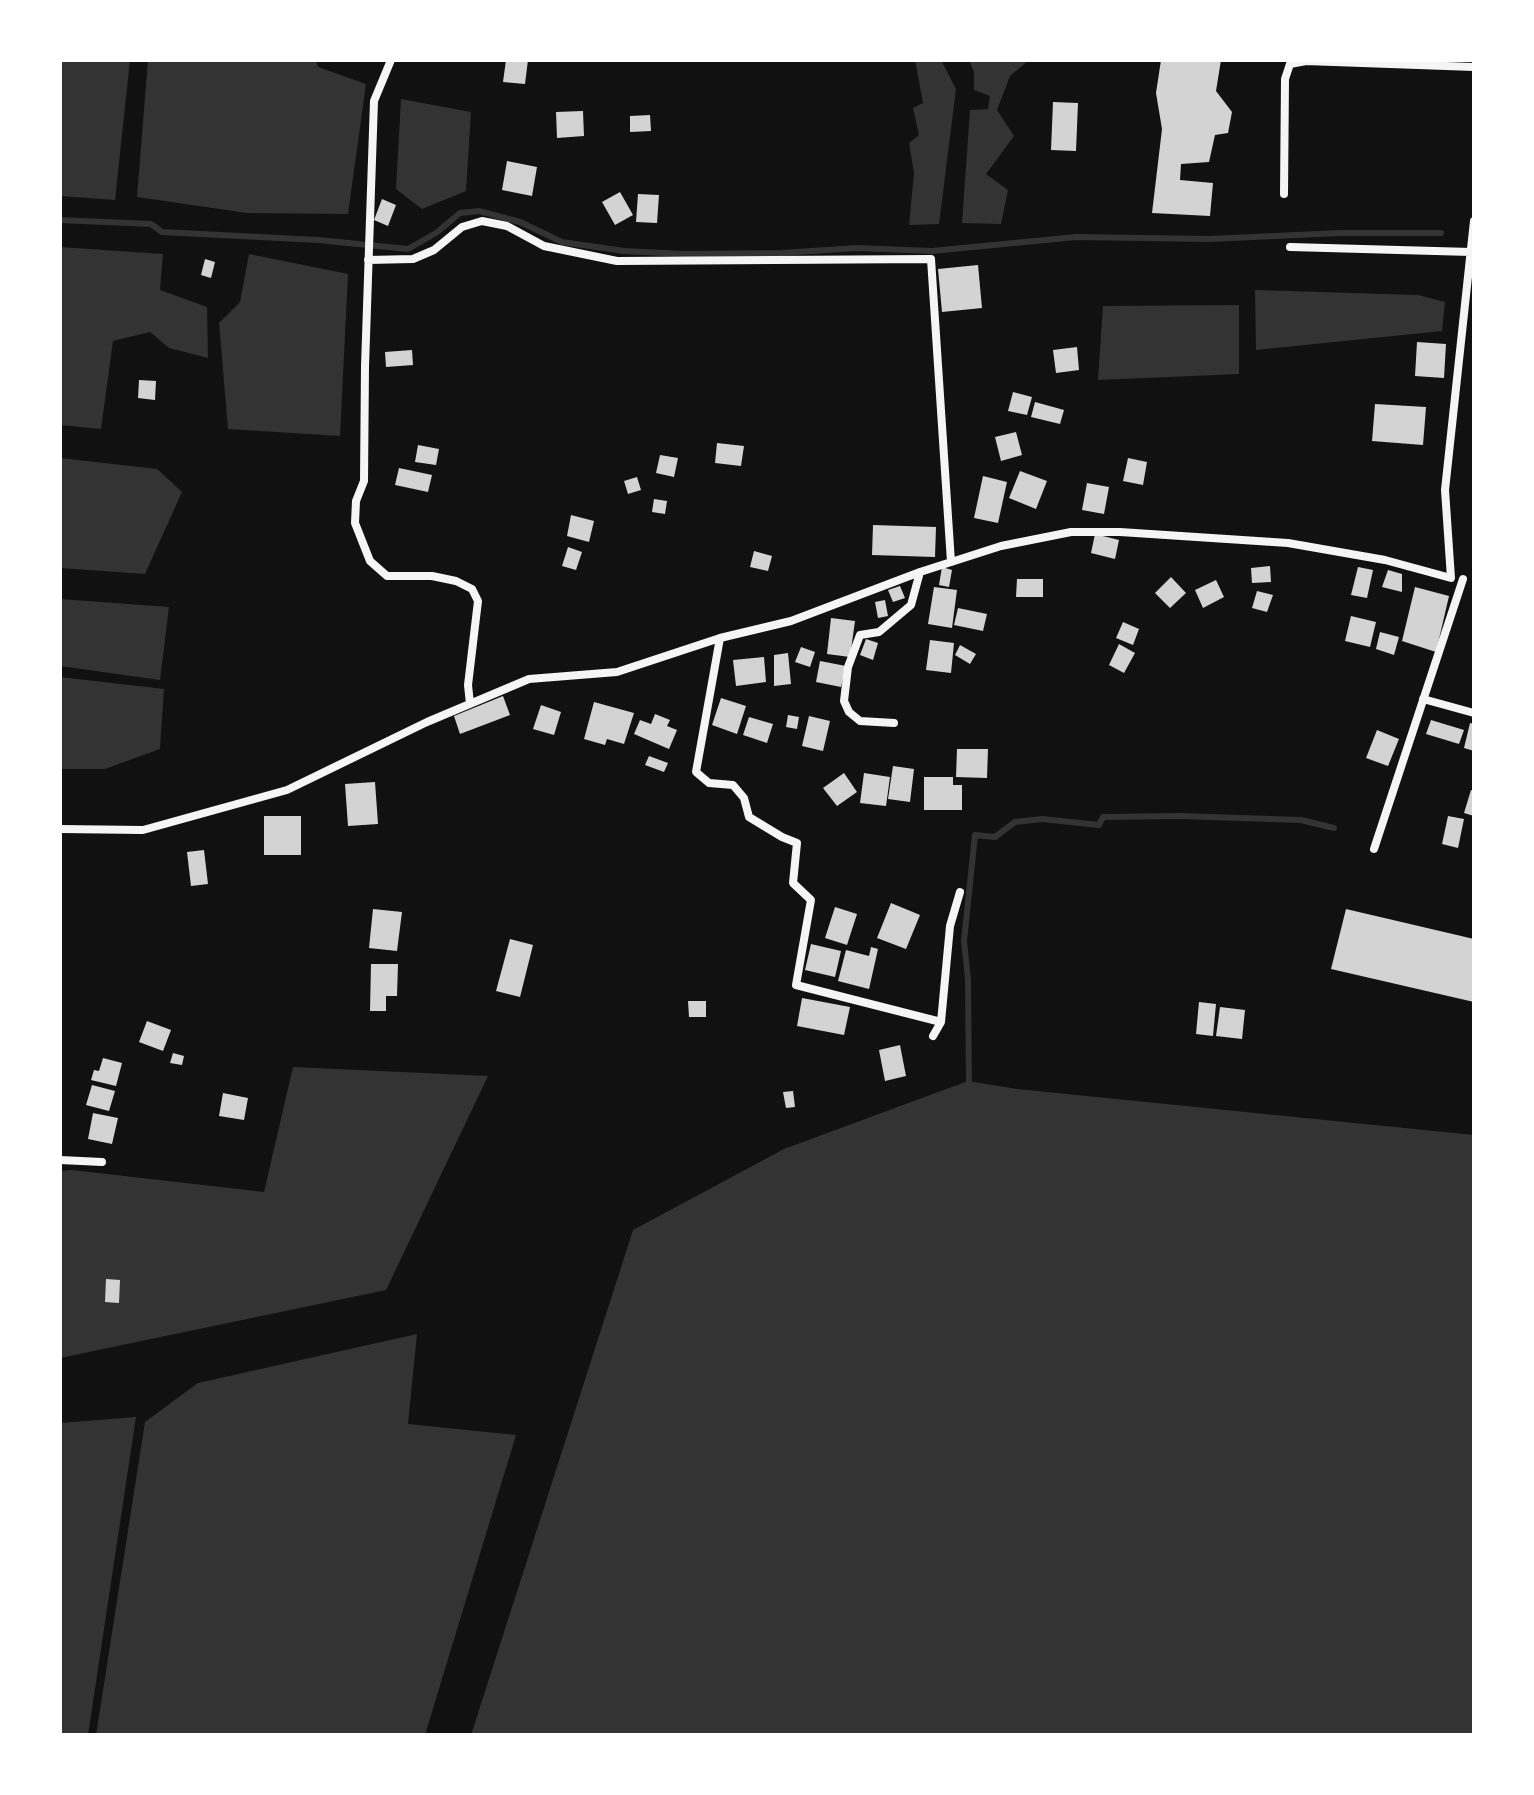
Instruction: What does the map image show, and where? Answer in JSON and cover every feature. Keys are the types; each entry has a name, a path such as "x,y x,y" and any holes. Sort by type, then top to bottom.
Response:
{"street":[{"path":"391,60 374,101 364,481 356,501 355,523 370,561 387,576 432,576 456,581 472,589 478,601 468,685 470,704"},
{"path":"1284,194 1285,79 1290,64 1306,61 1474,67"},
{"path":"368,259 413,259 434,250 462,227 482,221 507,226 544,246 617,261 931,259 951,562"},
{"path":"1451,578 1445,490 1474,221"},
{"path":"1290,247 1471,252"},
{"path":"60,829 143,830 287,790 529,679 617,672 720,638 791,621 920,572 1001,546 1071,532 1120,532 1288,543 1385,560 1451,578 1474,580"},
{"path":"894,723 860,721 849,712 844,701 848,667 860,635 879,632 911,605 920,572"},
{"path":"1374,849 1463,579"},
{"path":"720,638 696,772 709,783 733,785 744,798 749,817 797,843 793,883 811,900 796,985 941,1022"},
{"path":"1423,699 1474,713"},
{"path":"933,1036 941,1022 950,926 960,892"},
{"path":"60,1160 102,1162"}],"shaded area":[{"path":"60,60 130,60 115,200 60,196"},
{"path":"148,60 316,60 318,67 366,84 348,214 247,213 137,197"},
{"path":"915,60 941,60 956,89 939,224 909,225 914,173 909,143 919,135 913,108 923,103"},
{"path":"969,60 1029,60 1010,76 997,110 1014,136 986,174 1008,190 1001,224 962,223 970,110 988,109 990,96 974,90 974,72"},
{"path":"401,99 471,112 466,191 422,209 396,189"},
{"path":"60,247 163,254 160,290 207,307 208,358 169,348 150,332 113,341 101,429 60,425"},
{"path":"249,254 348,274 340,436 228,429 219,323 240,302"},
{"path":"1255,290 1418,295 1445,302 1442,331 1256,350"},
{"path":"1239,305 1239,374 1098,380 1103,306"},
{"path":"60,458 157,469 182,492 145,574 60,568"},
{"path":"60,599 169,607 160,680 60,666"},
{"path":"60,677 164,689 160,749 105,769 60,769"},
{"path":"293,1067 488,1076 386,1290 60,1358 60,1171 264,1192"},
{"path":"968,1081 1017,1089 1474,1135 1474,1735 471,1735 633,1230 784,1149"},
{"path":"417,1334 408,1424 516,1435 425,1735 96,1735 145,1422 198,1383"},
{"path":"136,1417 88,1735 60,1735 60,1423"}],"building":[{"path":"506,60 528,60 525,84 503,82"},
{"path":"1161,60 1221,60 1216,91 1232,112 1228,133 1215,135 1209,162 1181,164 1180,180 1213,183 1210,216 1152,213 1162,129 1156,93"},
{"path":"1053,102 1078,103 1076,151 1051,150"},
{"path":"583,111 584,136 557,138 556,112"},
{"path":"650,115 651,131 630,132 630,116"},
{"path":"507,161 537,167 532,196 502,190"},
{"path":"620,192 633,215 615,225 602,202"},
{"path":"638,194 659,195 657,223 636,222"},
{"path":"382,199 396,205 388,226 374,220"},
{"path":"205,259 215,262 211,278 201,275"},
{"path":"978,265 982,308 942,312 938,269"},
{"path":"1417,342 1446,344 1444,378 1415,376"},
{"path":"1077,347 1079,370 1056,373 1053,350"},
{"path":"412,350 413,365 386,367 385,352"},
{"path":"139,380 156,381 155,400 138,398"},
{"path":"1013,392 1032,397 1027,415 1008,411"},
{"path":"1035,402 1064,410 1060,424 1031,417"},
{"path":"1375,404 1426,407 1423,445 1372,441"},
{"path":"1016,432 1022,455 1001,461 995,437"},
{"path":"717,443 744,446 741,466 715,463"},
{"path":"418,445 439,449 436,465 415,462"},
{"path":"660,455 678,458 674,477 656,473"},
{"path":"1128,458 1147,462 1143,485 1123,481"},
{"path":"399,468 432,475 428,492 395,485"},
{"path":"1020,471 1047,481 1036,509 1009,498"},
{"path":"983,476 1007,482 998,523 974,518"},
{"path":"637,477 641,490 628,494 624,481"},
{"path":"1087,483 1109,487 1104,514 1082,510"},
{"path":"654,499 667,501 665,514 652,512"},
{"path":"571,515 594,521 589,542 567,536"},
{"path":"873,525 936,527 935,557 872,555"},
{"path":"1095,534 1119,540 1115,559 1091,553"},
{"path":"568,547 582,552 576,570 562,566"},
{"path":"754,551 772,556 768,571 750,567"},
{"path":"1270,566 1271,582 1252,583 1251,568"},
{"path":"942,567 952,570 949,587 939,585"},
{"path":"1358,567 1373,570 1367,598 1351,595"},
{"path":"1388,570 1402,574 1402,592 1382,587"},
{"path":"1171,577 1186,593 1170,608 1155,593"},
{"path":"1017,579 1043,579 1043,597 1016,597"},
{"path":"1216,580 1224,597 1203,608 1195,590"},
{"path":"900,586 905,598 893,602 888,590"},
{"path":"934,587 957,590 952,628 928,624"},
{"path":"1415,587 1449,596 1436,652 1402,641"},
{"path":"1257,591 1273,595 1267,612 1252,608"},
{"path":"885,600 888,616 878,618 875,602"},
{"path":"958,608 987,614 983,631 954,625"},
{"path":"1351,616 1376,622 1370,647 1345,641"},
{"path":"831,618 855,621 850,657 827,654"},
{"path":"1123,622 1139,629 1133,645 1116,638"},
{"path":"1380,632 1399,637 1394,655 1376,649"},
{"path":"866,639 878,643 873,660 860,655"},
{"path":"930,640 954,643 951,673 926,670"},
{"path":"1119,644 1135,653 1124,673 1109,665"},
{"path":"960,645 976,654 970,664 955,655"},
{"path":"801,647 815,652 810,667 795,662"},
{"path":"788,653 791,684 774,686 774,655"},
{"path":"764,657 766,682 736,686 733,660"},
{"path":"820,661 846,666 841,687 816,682"},
{"path":"503,696 510,715 460,734 454,716"},
{"path":"721,698 746,706 737,734 712,725"},
{"path":"594,702 634,713 624,744 607,739 605,745 584,739"},
{"path":"541,705 561,712 554,735 533,729"},
{"path":"655,714 670,720 667,726 677,730 669,749 634,734 640,720 651,724"},
{"path":"788,715 799,717 797,729 786,727"},
{"path":"809,716 830,721 823,751 802,746"},
{"path":"749,717 773,724 767,743 743,735"},
{"path":"1431,720 1464,730 1459,744 1426,734"},
{"path":"1470,723 1474,724 1474,751 1464,748"},
{"path":"1377,730 1399,739 1388,766 1366,758"},
{"path":"957,749 988,749 987,778 956,777"},
{"path":"649,756 668,763 664,772 645,765"},
{"path":"893,766 914,769 910,802 888,799"},
{"path":"844,773 857,792 837,806 823,788"},
{"path":"864,773 890,777 886,806 860,803"},
{"path":"924,777 953,777 953,785 962,785 962,810 924,810"},
{"path":"375,782 378,824 348,826 345,784"},
{"path":"1471,790 1474,791 1474,816 1464,813"},
{"path":"264,816 301,816 301,855 264,855"},
{"path":"1448,816 1464,819 1458,848 1442,844"},
{"path":"204,850 208,884 191,886 187,852"},
{"path":"891,903 920,915 906,949 877,938"},
{"path":"835,907 857,914 847,945 825,938"},
{"path":"373,909 402,912 397,951 369,948"},
{"path":"1346,909 1474,939 1474,1002 1331,969"},
{"path":"510,939 533,945 520,997 496,991"},
{"path":"811,944 841,951 835,977 805,970"},
{"path":"871,947 878,949 869,989 838,981 846,950 869,956"},
{"path":"371,964 398,964 397,996 386,996 386,1011 370,1011"},
{"path":"802,998 850,1007 844,1035 797,1026"},
{"path":"688,1001 706,1001 706,1017 689,1017"},
{"path":"1199,1002 1216,1004 1213,1036 1196,1034"},
{"path":"1220,1007 1245,1010 1242,1039 1216,1036"},
{"path":"147,1021 171,1030 163,1051 139,1042"},
{"path":"900,1045 906,1076 885,1081 879,1050"},
{"path":"173,1053 184,1056 182,1065 170,1063"},
{"path":"103,1058 122,1063 116,1086 91,1080 94,1070 99,1071"},
{"path":"92,1085 115,1091 109,1111 86,1105"},
{"path":"793,1091 795,1107 786,1108 783,1092"},
{"path":"223,1093 248,1098 244,1120 219,1116"},
{"path":"93,1113 118,1118 112,1144 88,1139"},
{"path":"106,1279 120,1280 119,1303 105,1302"}],"waterway":[{"path":"60,220 151,224 162,232 318,240 408,249 436,233 460,213 479,211 520,222 562,242 624,251 684,254 857,248 932,251 1076,237 1209,239 1340,233 1441,233"},
{"path":"969,1086 968,979 964,941 975,835 995,837 1015,822 1042,819 1099,825 1103,817 1301,820 1334,828"}]}
